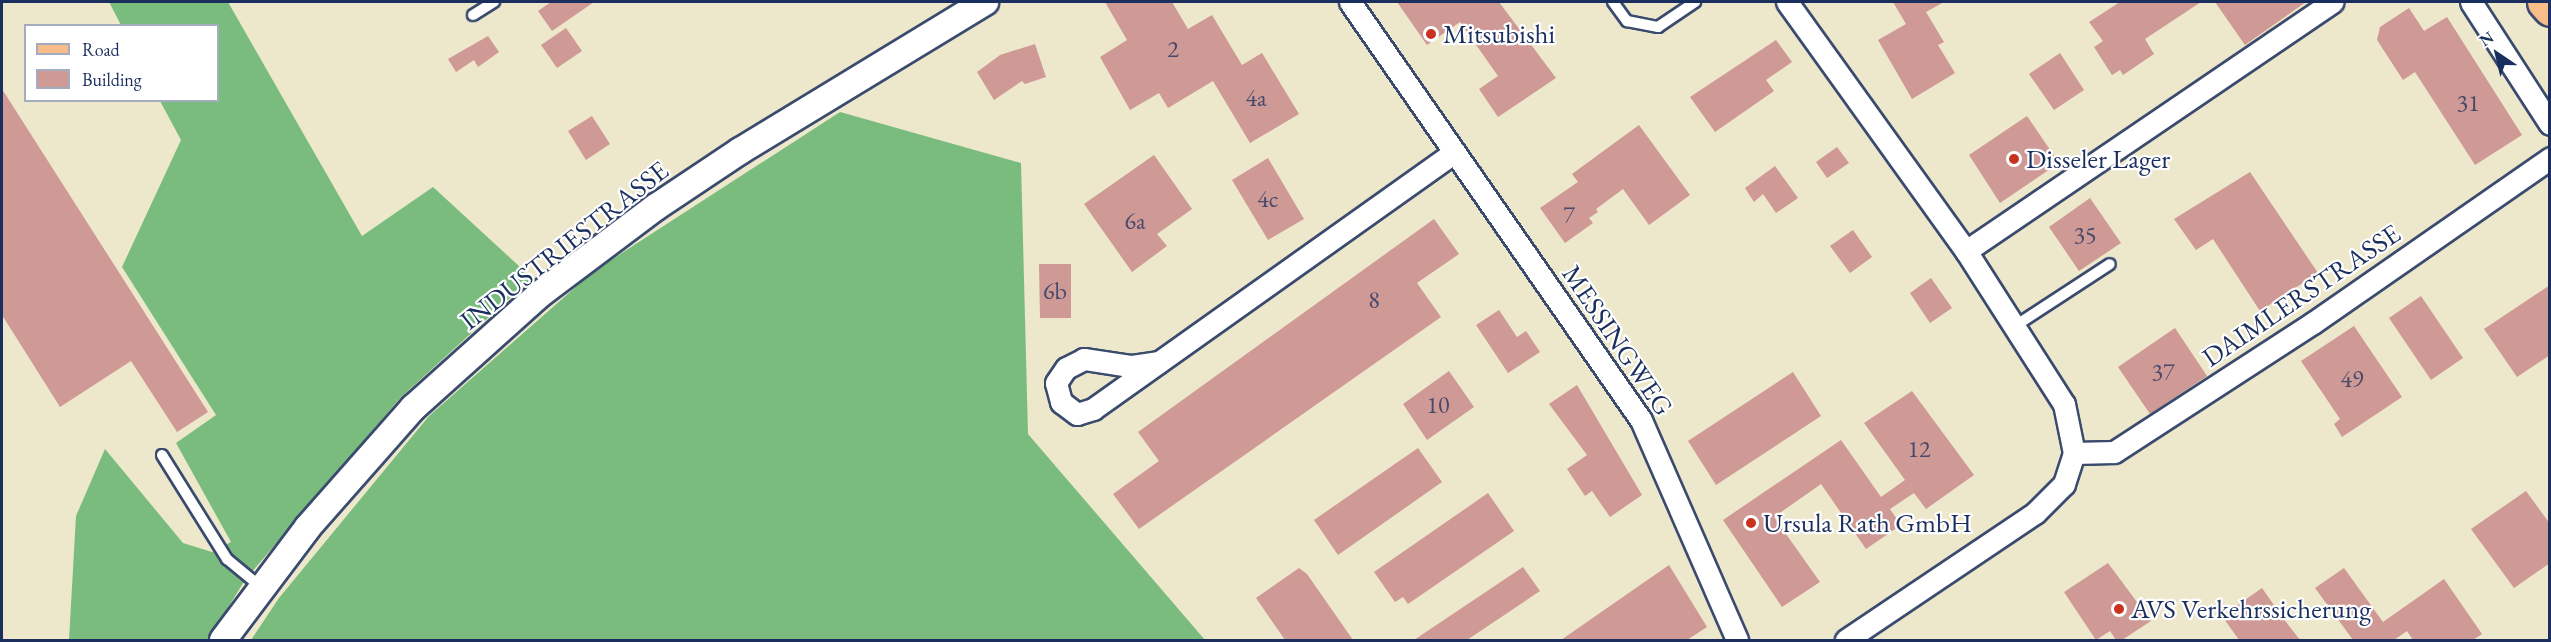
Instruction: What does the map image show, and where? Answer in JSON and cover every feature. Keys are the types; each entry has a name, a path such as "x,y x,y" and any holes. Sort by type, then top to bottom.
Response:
{"main road":[{"path":"2544,2 2550,9"}],"street":[{"name":"INDUSTRIESTRASSE","path":"223,640 261,587 413,408 540,294 740,151 985,2"},
{"name":"MESSINGWEG","path":"1350,2 1641,420 1737,640"},
{"path":"1787,2 1966,250 2015,326 2064,404 2074,453 2064,484 2035,513 1846,640"},
{"path":"1966,250 2333,2"},
{"path":"2471,2 2550,124"},
{"path":"1158,362 1455,152"},
{"name":"DAIMLERSTRASSE","path":"2074,453 2114,452 2323,316 2550,158"}],"lane":[{"path":"473,15 494,2"},
{"path":"1613,2 1627,21 1658,27 1695,2"},
{"path":"2015,326 2110,264"},
{"path":"162,455 227,559 261,587"}],"green space":[{"path":"109,2 228,2 362,236 433,187 532,278 401,397 245,580 208,640 69,640 76,516 105,449 183,543 212,552 231,542 176,443 216,415 122,267 181,140 161,102 219,102 219,24 120,24"},
{"path":"840,112 1021,163 1028,434 1205,640 251,640 279,598 429,416 594,271"}],"building":[{"path":"551,2 594,2 552,31 538,11"},
{"path":"1105,2 1172,2 1188,29 1212,15 1242,65 1262,53 1299,114 1250,143 1213,81 1168,108 1159,93 1130,110 1100,57 1127,40"},
{"path":"1397,2 1499,2 1556,78 1498,117 1479,89 1498,76 1460,22 1427,45"},
{"path":"1893,2 1944,2 1926,12 1944,42 1938,45 1955,73 1912,99 1878,40 1906,24"},
{"path":"2120,2 2201,2 2145,39 2154,54 2123,75 2120,70 2112,75 2094,47 2103,41 2089,22"},
{"path":"2215,2 2306,2 2245,45"},
{"path":"2409,8 2424,31 2447,17 2522,135 2475,165 2415,72 2403,80 2377,40 2380,27"},
{"path":"566,28 582,51 557,68 541,45"},
{"path":"488,36 499,52 478,67 474,60 456,72 448,59"},
{"path":"1776,40 1792,62 1766,80 1774,91 1715,132 1690,97"},
{"path":"1035,44 1046,77 1025,84 1022,81 994,100 977,72 1000,55"},
{"path":"2060,53 2084,90 2054,110 2029,74"},
{"path":"2,89 208,412 177,432 131,361 60,407 2,315"},
{"path":"592,116 610,144 586,160 568,131"},
{"name":"Disseler Lager","path":"2027,116 2059,163 2000,203 1969,155"},
{"path":"1639,125 1690,195 1649,225 1623,189 1596,209 1598,212 1589,218 1593,223 1565,243 1540,208 1578,182 1572,174"},
{"path":"1837,147 1849,163 1827,178 1816,162"},
{"path":"1154,155 1192,209 1157,234 1167,246 1132,272 1084,204"},
{"path":"1268,158 1304,219 1268,240 1232,180"},
{"path":"1775,166 1798,198 1776,213 1763,194 1754,202 1745,188"},
{"path":"2250,172 2318,273 2260,311 2213,239 2196,250 2174,219"},
{"path":"2090,198 2121,243 2079,271 2049,227"},
{"path":"1434,219 1459,254 1417,283 1441,317 1139,529 1113,494 1159,461 1138,432"},
{"path":"1853,230 1872,257 1850,273 1830,246"},
{"path":"1039,264 1071,264 1071,318 1040,318"},
{"path":"1931,278 1952,308 1930,323 1910,293"},
{"path":"2550,285 2550,355 2517,377 2484,329"},
{"path":"2421,296 2463,358 2431,380 2389,318"},
{"path":"1499,310 1517,337 1526,331 1540,352 1508,373 1476,325"},
{"path":"2354,326 2402,397 2342,437 2334,424 2340,419 2301,361"},
{"path":"2175,328 2207,376 2150,414 2118,367"},
{"path":"1449,371 1474,407 1427,440 1403,404"},
{"path":"1793,372 1821,416 1716,485 1688,441"},
{"path":"1577,385 1642,495 1610,517 1592,491 1585,496 1567,469 1587,455 1549,404"},
{"name":"Ursula Rath GmbH","path":"1912,391 1974,475 1926,509 1914,493 1890,509 1901,525 1866,549 1821,484 1774,517 1820,582 1782,607 1723,520 1841,440 1881,497 1905,480 1864,423"},
{"path":"1418,448 1442,482 1338,555 1314,520"},
{"path":"2526,491 2550,524 2550,563 2514,588 2471,529"},
{"path":"1488,493 1514,531 1408,604 1403,597 1395,602 1374,572"},
{"path":"2108,563 2151,621 2122,640 2116,640 2110,631 2096,640 2064,592"},
{"path":"1669,565 1707,627 1687,640 1561,640"},
{"path":"1523,567 1540,591 1467,640 1414,640"},
{"path":"1299,568 1307,574 1353,640 1285,640 1256,598"},
{"path":"2344,568 2383,622 2444,579 2482,634 2473,640 2413,640 2407,631 2394,640 2353,640 2315,588"},
{"path":"2262,588 2300,640 2239,640 2222,616"}],"place":[{"name":"Mitsubishi","path":"1431,34"},
{"name":"Disseler Lager","path":"2014,159"},
{"name":"Ursula Rath GmbH","path":"1751,523"},
{"name":"AVS Verkehrssicherung","path":"2119,609"}]}
